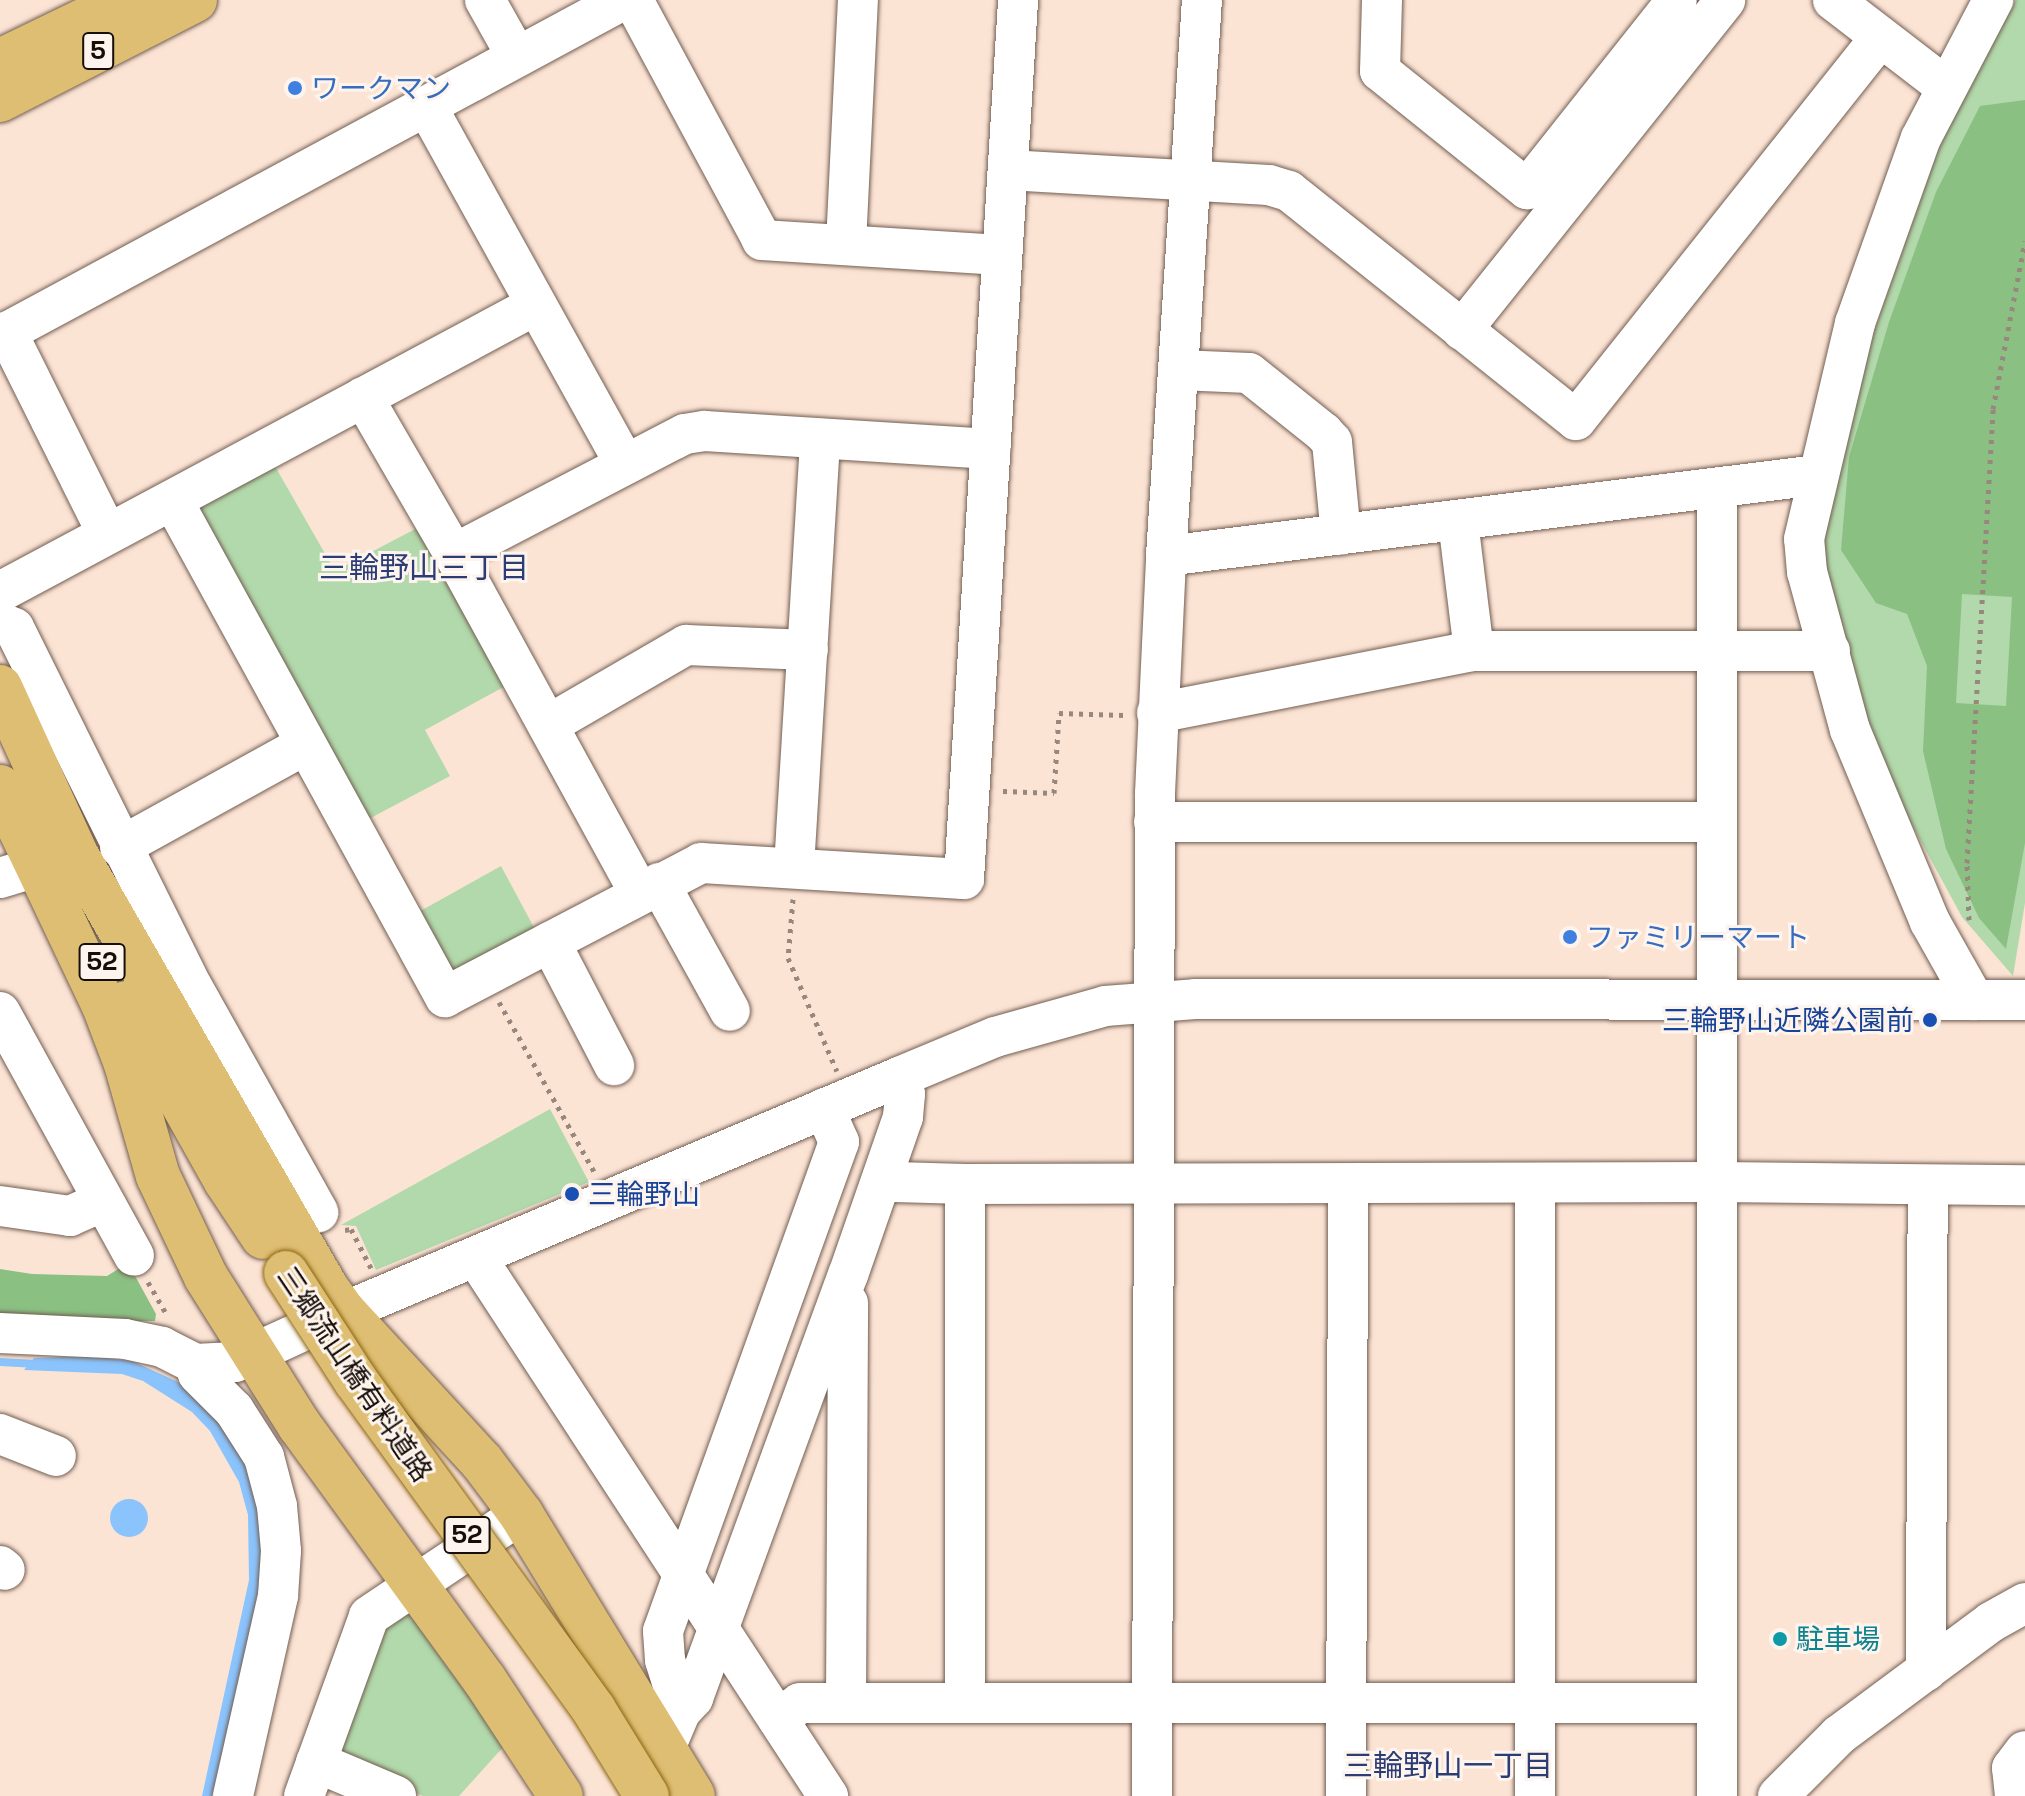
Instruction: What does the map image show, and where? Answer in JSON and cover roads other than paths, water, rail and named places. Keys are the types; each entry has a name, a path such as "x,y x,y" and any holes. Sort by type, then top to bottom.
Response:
{"main road":[{"name":"5","path":"0,61 126,0"},
{"name":"5","path":"0,100 195,0"},
{"name":"52","path":"0,687 38,866"},
{"name":"52","path":"0,787 38,866"},
{"name":"三郷流山橋有料道路","path":"38,866 104,939 159,1062 226,1181 364,1393 594,1710 647,1796"},
{"path":"38,866 284,1220 344,1312 482,1462 673,1729 693,1796"},
{"path":"38,866 104,1006 171,1207 206,1277 300,1426 484,1679 561,1796"}],"street":[{"path":"485,0 517,57"},
{"path":"107,533 7,332 623,0"},
{"path":"633,0 762,240 1001,255"},
{"path":"846,244 858,0"},
{"path":"173,501 445,997 701,863 964,879 1018,0"},
{"path":"1152,1796 1154,822 1142,714 1166,556 1202,0"},
{"path":"1382,0 1380,71 1527,189 1667,3"},
{"path":"1462,330 1725,0"},
{"path":"1833,0 1946,87"},
{"path":"1974,1000 1930,922 1858,751 1807,572 1804,539 1855,323 1921,138 1993,0"},
{"path":"1008,170 1190,179 1269,185 1289,191 1576,420 1880,38"},
{"path":"427,107 624,463"},
{"path":"0,592 536,305"},
{"path":"1179,370 1249,373 1323,432 1332,442 1341,535"},
{"path":"363,397 548,725 730,1011"},
{"path":"454,554 685,434 705,431 990,449"},
{"path":"794,867 820,439"},
{"path":"1166,556 1717,490 1817,475"},
{"path":"1717,490 1717,1796"},
{"path":"1458,521 1474,651"},
{"path":"0,622 14,628 120,847 334,1220"},
{"path":"548,725 686,645 808,650"},
{"path":"1142,714 1474,651 1830,651"},
{"path":"120,847 305,745"},
{"path":"1154,822 1717,822"},
{"path":"550,942 614,1065"},
{"path":"6,1343 125,1339 162,1347 195,1364 235,1362 476,1257 832,1094 899,1077 995,1037 1105,1006 1195,999 2025,1000"},
{"path":"0,1012 134,1256"},
{"path":"626,1796 693,1698 903,1117 905,1094 899,1077"},
{"path":"673,1729 663,1631 839,1142 832,1094"},
{"path":"883,1177 895,1182 965,1184 1718,1182 2025,1185"},
{"path":"965,1184 965,1701"},
{"path":"1535,1184 1535,1796"},
{"path":"1346,1796 1348,1185"},
{"path":"1926,1671 1928,1186"},
{"path":"0,1206 70,1216 103,1201"},
{"path":"476,1257 828,1796"},
{"path":"846,1703 848,1275"},
{"path":"195,1364 198,1374 234,1410 264,1457 277,1506 281,1551 278,1596 233,1796"},
{"path":"0,1434 56,1456"},
{"path":"396,1796 310,1779 369,1616 521,1514"},
{"path":"1778,1796 1839,1735 1991,1622 2025,1603"},
{"path":"778,1719 800,1703 1716,1703"},
{"path":"2015,1796 2012,1768 2025,1751"}],"water":[{"path":"90,1356 132,1361 176,1381 209,1407 256,1471 269,1578 223,1796 202,1796 249,1580 248,1515 239,1482 210,1431 192,1412 143,1381 122,1374 24,1370 34,1358"},
{"path":"129,1499 142,1505 148,1518 142,1531 129,1537 116,1531 110,1518 116,1505"}],"waterway":[{"path":"0,1362 37,1364"}],"place":[{"name":"ワークマン","path":"295,88"},
{"name":"ファミリーマート","path":"1570,937"},
{"name":"三輪野山近隣公園前","path":"1930,1020"},
{"name":"三輪野山","path":"572,1194"},
{"name":"駐車場","path":"1780,1639"}],"district":[{"name":"三輪野山三丁目","path":"424,568"},
{"name":"三輪野山一丁目","path":"1448,1766"}]}
